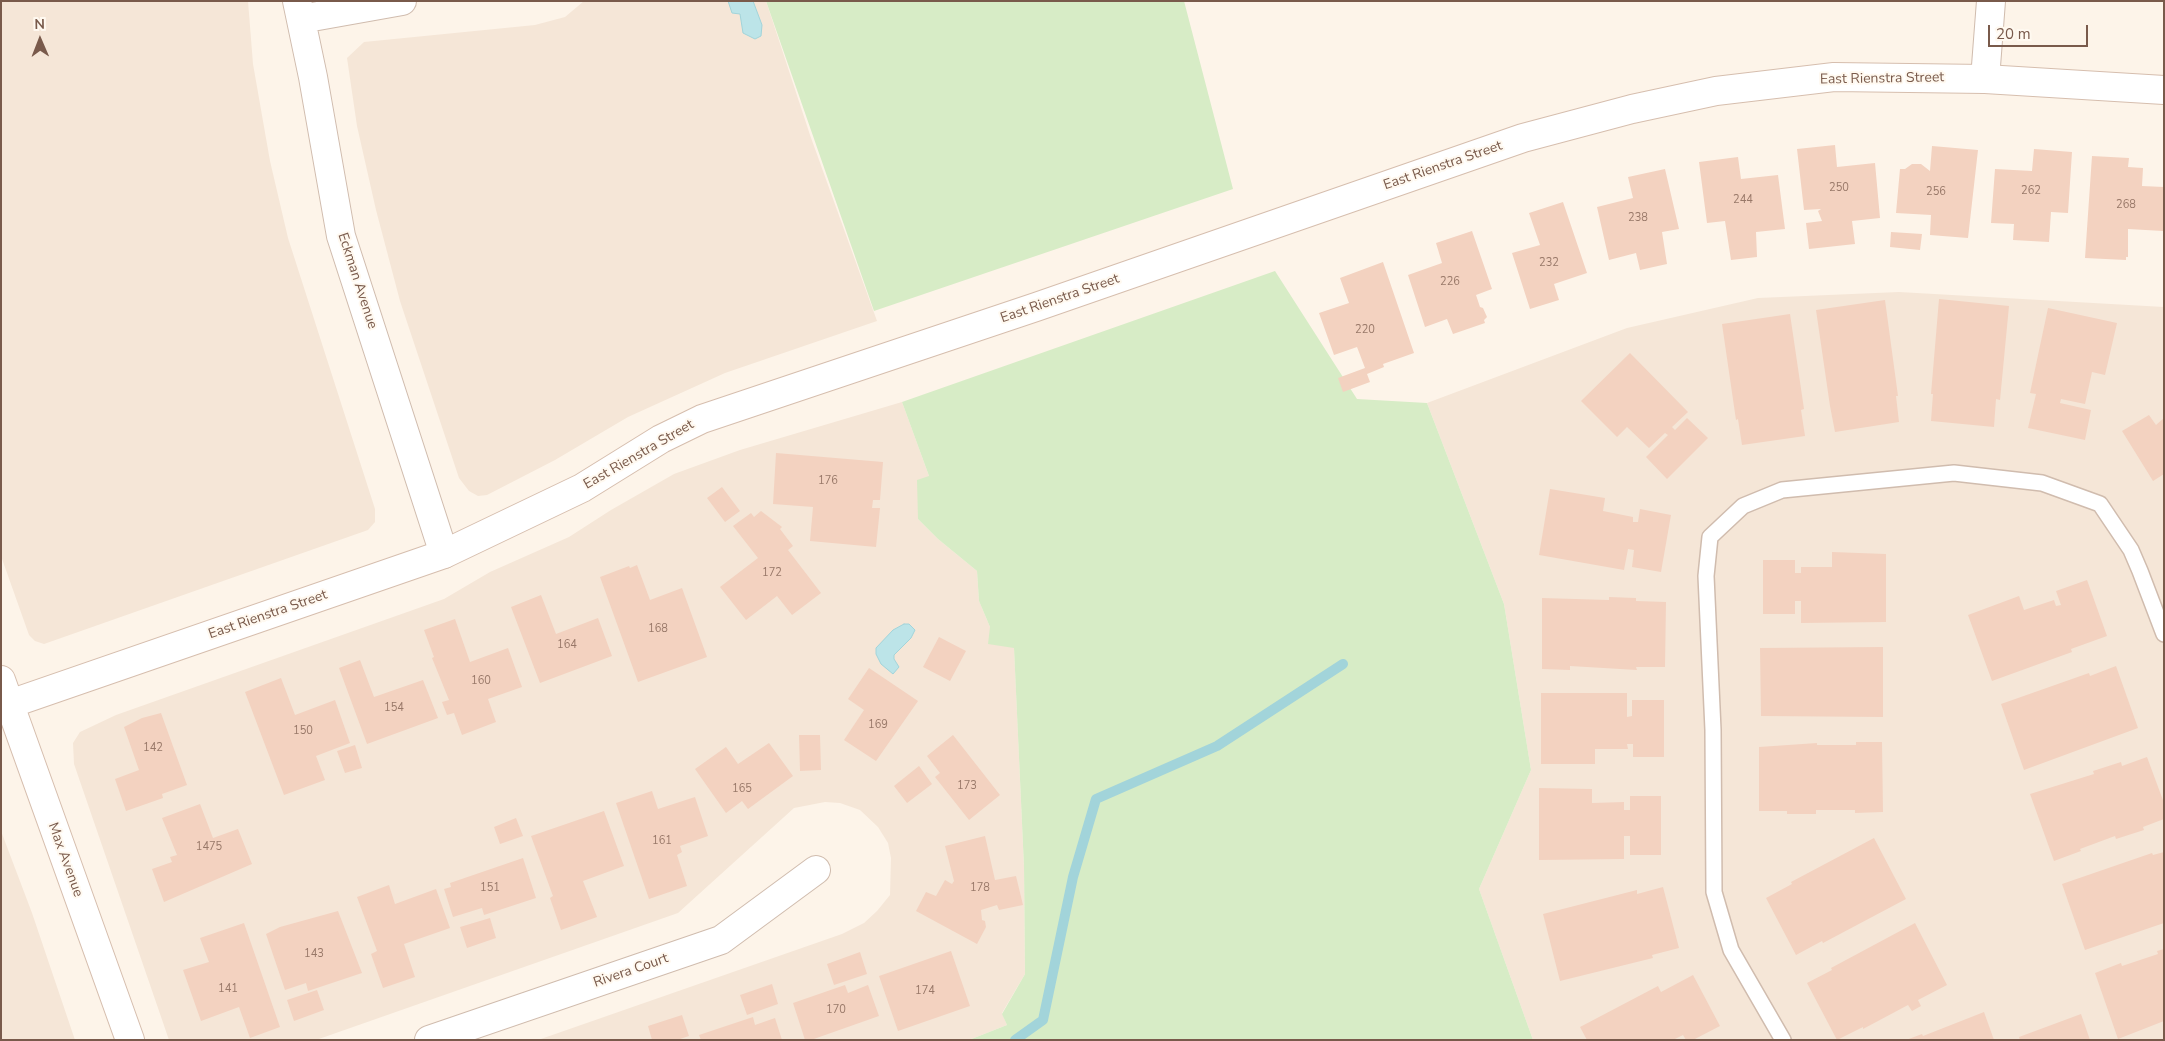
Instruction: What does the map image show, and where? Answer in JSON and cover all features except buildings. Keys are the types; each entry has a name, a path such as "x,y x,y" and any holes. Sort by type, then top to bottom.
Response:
{"street":[{"path":"299,10 402,1"},
{"path":"1985,79 1991,1"},
{"name":"Eckman Avenue","path":"299,10 341,236 444,554"},
{"name":"East Rienstra Street","path":"4,697 444,554 582,488 662,439 702,419 1036,307 1523,138 1632,108 1716,91 1834,77 1985,79 2164,90"},
{"name":"Max Avenue","path":"4,697 130,1040"},
{"name":"Rivera Court","path":"429,1040 721,940 816,870"}],"lane":[{"path":"1783,1040 1731,950 1714,892 1713,730 1706,576 1710,537 1743,506 1782,490 1954,473 2042,483 2100,504 2131,550 2164,634"}],"shaded area":[{"path":"1,1 248,1 253,64 270,161 288,238 375,509 375,522 368,530 44,644 35,641 29,635 1,556"},
{"path":"584,1 766,1 810,135 877,321 725,373 628,417 555,460 487,495 478,496 469,491 459,478 400,301 376,210 357,126 347,58 364,42 535,25 565,17"},
{"path":"1899,292 2164,307 2164,1040 1533,1040 1479,889 1531,770 1504,604 1427,403 1627,328 1758,298"},
{"path":"902,402 929,476 918,519 938,539 977,571 979,601 990,627 1014,647 1024,867 1025,974 1002,1013 1007,1025 969,1040 538,1040 842,934 864,923 890,895 891,858 888,843 878,827 860,810 840,803 825,802 794,808 678,913 316,1040 169,1040 74,764 73,743 80,732 116,715 444,599 490,572 569,537 611,510 674,474 740,450"},
{"path":"1,831 32,913 75,1040 1,1040"}],"green space":[{"path":"766,1 1184,1 1233,189 874,311"},
{"path":"1275,271 1357,399 1427,403 1504,604 1531,770 1479,889 1533,1040 969,1040 1007,1025 1002,1014 1025,974 1024,867 1014,648 988,644 990,627 979,601 977,571 938,539 918,519 917,480 929,476 902,402"}],"water":[{"path":"728,1 753,1 762,25 761,36 755,39 743,33 740,14 732,13"},
{"path":"904,624 909,624 915,630 911,638 894,655 894,659 899,667 893,674 881,664 876,654 876,648 893,630"}],"waterway":[{"path":"1015,1040 1043,1020 1073,877 1096,799 1217,746 1343,664"}]}
